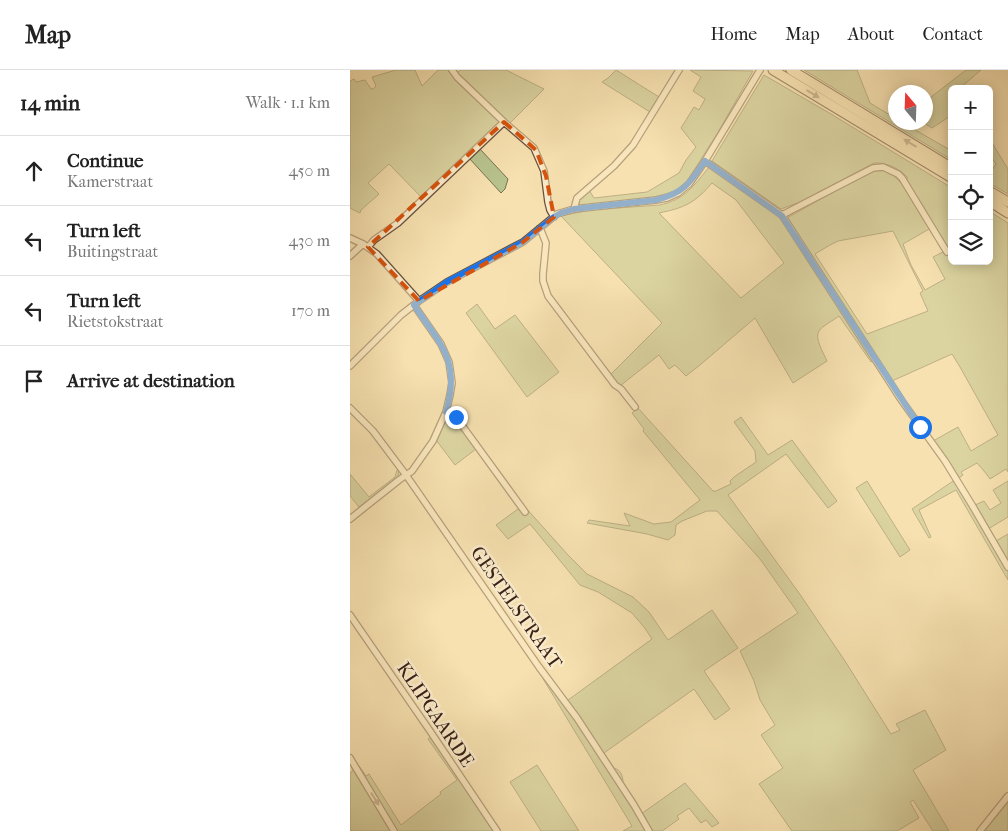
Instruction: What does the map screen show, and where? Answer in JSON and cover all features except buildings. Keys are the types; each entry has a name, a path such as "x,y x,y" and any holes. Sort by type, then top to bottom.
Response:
{"highway":[{"path":"773,70 948,176"},
{"path":"791,70 948,166"},
{"path":"993,193 1008,202"},
{"path":"993,204 1008,213"}],"street":[{"path":"452,70 504,122 536,150 544,170 548,202 554,217"},
{"path":"574,209 577,198 614,166 633,145 679,70"},
{"path":"350,366 416,303 447,282 523,242 561,213 574,209 656,200 678,193 689,184 705,161 760,70"},
{"path":"350,256 398,223 504,122"},
{"path":"705,161 782,216 902,401 945,461 1008,567"},
{"path":"782,216 873,168 883,167 902,178 947,252"},
{"path":"540,228 546,240 543,281 548,296 609,378 621,389 635,407"},
{"path":"350,238 377,254 416,303 441,344 449,362 452,383 446,412 433,441 412,471 350,518"},
{"name":"GESTELSTRAAT","path":"350,408 373,431 406,475 539,667 577,718 649,831"},
{"path":"446,412 456,417 525,512"},
{"name":"KLIPGAARDE","path":"350,615 497,831"},
{"path":"350,758 394,831"},
{"path":"980,831 1008,796"}],"highlighted area":[{"path":"504,122 536,150 546,176 554,217 523,242 419,301 368,247"}],"green space":[{"path":"396,70 415,70 422,86 438,70 450,70 500,122 423,199 389,164 368,183 379,194 360,213 350,208 350,81 354,79 356,82 365,80 373,89 376,86 372,77"},
{"path":"461,70 506,70 544,89 509,124 455,74"},
{"path":"616,70 659,97 650,112 602,82"},
{"path":"690,70 753,71 686,183 675,191 651,198 581,205 578,202 589,190 594,198 647,192 679,173 696,147 681,128 694,107 699,110 705,99 693,91 701,77"},
{"path":"804,70 857,70 870,103 888,114 888,121"},
{"path":"966,70 981,70 964,85 948,85 948,118 933,127 933,96"},
{"path":"764,75 948,186 948,265 993,265 993,214 1008,223 1008,472 1006,469 990,479 977,463 961,472 963,475 959,478 975,505 984,501 990,510 1001,503 993,490 1008,481 1008,517 988,529 996,541 1008,534 1008,580 956,490 919,510 931,537 929,538 912,509 959,477 933,441 958,427 971,451 998,435 952,354 892,381 876,358 871,362 839,316 823,327 818,334 820,346 827,361 793,383 755,318 686,376 675,365 669,369 659,355 620,386 614,382 610,375 662,323 561,216 590,210 668,203 676,200 688,191 709,167 783,220 873,171 885,171 901,183 908,178 893,167 874,163 800,202 781,209 712,161","holes":["712,183 736,200 784,263 741,298 659,213 688,204","931,228 947,250 933,257 945,279 925,290 911,265 903,244","893,231 923,291 920,293 928,311 867,334 815,254 838,241"]},
{"path":"903,130 915,130 948,149 948,158"},
{"path":"993,145 1008,169 1008,194 993,185 993,168 996,164 993,160"},
{"path":"480,149 508,179 505,189 501,193 469,158"},
{"path":"477,304 495,329 515,315 559,372 527,397 466,313"},
{"path":"638,408 713,491 731,484 730,481 734,477 756,462 755,451 734,422 741,417 768,455 792,440 837,501 828,508 786,454 728,495 799,593 891,734 900,730 896,724 925,710 946,750 913,770 949,831 933,831 913,800 910,802 919,818 897,831 792,831 759,784 783,768 761,735 775,725 760,700 754,681 740,651 798,613 760,559 717,511 707,511 682,521 676,525 675,535 668,540 647,534 587,523 589,520 630,526 624,513 654,524 671,522 700,500 643,431 644,429 632,413"},
{"path":"448,417 455,419 476,449 455,465 436,440"},
{"path":"397,470 399,470 396,479 359,507 350,496 350,474 369,497 395,477"},
{"path":"867,481 910,550 900,557 856,488"},
{"path":"526,508 587,574 633,597 649,612 668,640 712,610 738,648 704,671 730,709 715,720 694,689 604,753 614,768 621,774 623,783 619,785 646,831 623,831 632,826 542,677 544,676 564,703 652,639 632,613 598,592 580,585 530,524 508,539 496,525 518,509 521,512"},
{"path":"431,737 499,831 350,831 350,773 359,766 366,776 369,774 401,825 457,780 428,739"},
{"path":"537,765 579,831 541,831 510,782"},
{"path":"685,783 719,823 712,827 706,820 701,823 689,808 677,816 679,819 662,831 651,831 641,814"},
{"path":"1008,802 1008,831 984,831"}],"route":[{"path":"456,417 446,412 452,383 447,356 414,305 447,282 523,242 558,214 574,209 667,198 678,193 689,184 705,161 782,216 920,427"}]}
